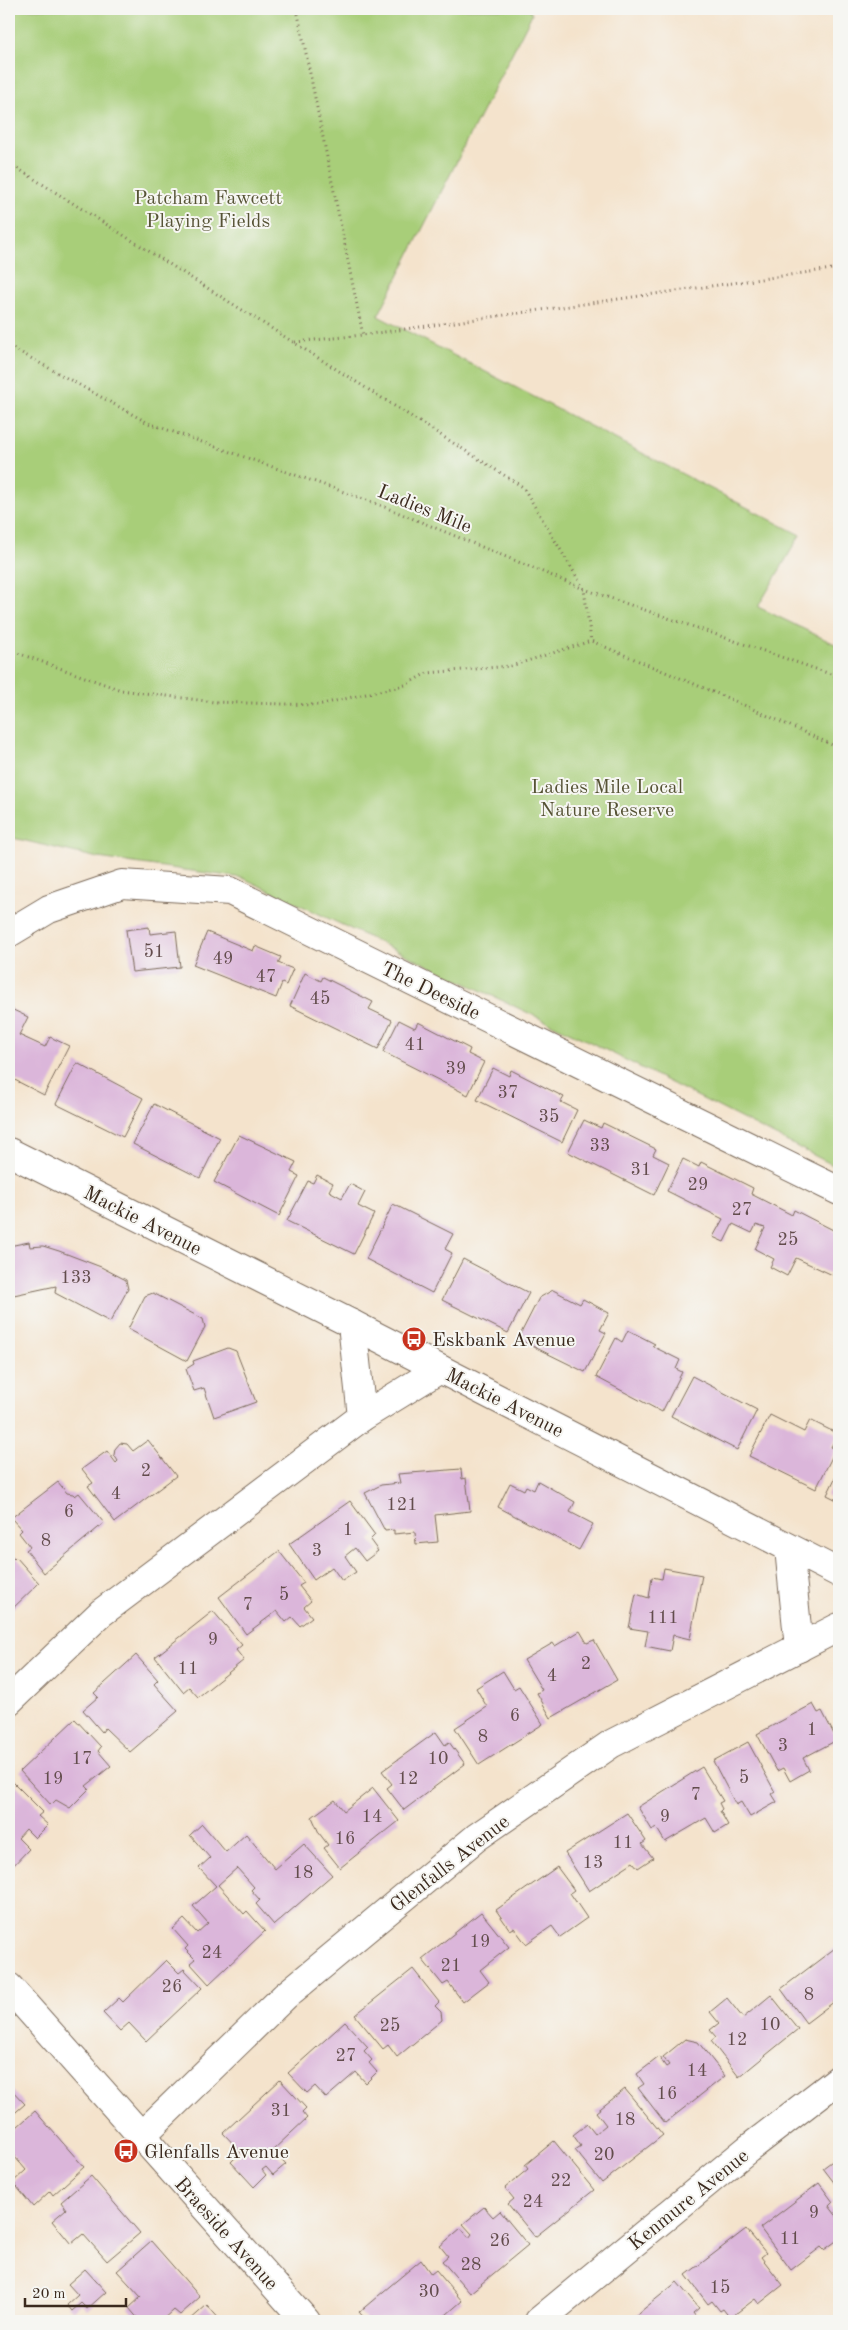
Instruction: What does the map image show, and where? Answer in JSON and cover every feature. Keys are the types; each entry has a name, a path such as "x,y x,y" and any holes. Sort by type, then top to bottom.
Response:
{"street":[{"name":"The Deeside","path":"9,933 49,909 122,884 230,891 839,1190"},
{"name":"Mackie Avenue","path":"13,1159 352,1324 839,1573"},
{"path":"352,1324 362,1416"},
{"path":"9,1701 101,1613 362,1416 440,1369"},
{"path":"789,1548 799,1648"},
{"name":"Glenfalls Avenue","path":"140,2137 285,1996 477,1837 611,1744 839,1627"},
{"name":"Braeside Avenue","path":"9,1988 306,2321"},
{"name":"Kenmure Avenue","path":"539,2321 748,2149 839,2079"}],"path":[{"path":"297,9 363,335"},
{"path":"9,163 523,487 584,589 591,641"},
{"path":"294,342 363,335 839,268"},
{"name":"Ladies Mile","path":"9,346 148,423 375,503 584,589 839,677"},
{"path":"9,650 121,690 214,702 318,705 405,685 428,673 512,666 591,641 735,701 839,748"}],"green space":[{"name":"Ladies Mile Local Nature Reserve","path":"9,9 529,9 532,14 378,316 800,535 758,607 839,646 839,1168 592,1043 243,878 98,858 9,837"}],"building":[{"path":"149,927 150,934 176,931 180,967 132,972 126,930"},
{"path":"207,932 253,951 255,946 281,957 278,963 293,969 286,985 282,983 276,998 193,965"},
{"path":"305,973 321,981 323,977 373,1002 369,1009 392,1020 378,1049 290,1006"},
{"path":"9,1008 28,1017 19,1035 45,1047 50,1037 69,1046 44,1095 9,1077"},
{"path":"399,1020 415,1028 418,1022 470,1049 468,1054 484,1062 468,1095 383,1052"},
{"path":"77,1063 143,1098 123,1137 56,1104"},
{"path":"493,1068 509,1076 511,1070 564,1097 561,1102 577,1110 562,1142 477,1100"},
{"path":"154,1104 220,1138 200,1178 133,1144"},
{"path":"584,1120 601,1128 603,1123 656,1149 653,1155 669,1163 654,1195 568,1152"},
{"path":"239,1135 296,1162 291,1172 299,1176 279,1216 214,1182"},
{"path":"683,1159 699,1167 701,1162 753,1188 751,1194 792,1215 794,1210 839,1233 839,1278 796,1258 787,1276 770,1267 774,1259 755,1249 765,1228 756,1225 752,1233 733,1224 724,1242 713,1237 723,1219 667,1191"},
{"path":"317,1175 333,1183 329,1191 342,1198 350,1184 365,1192 358,1206 374,1214 354,1254 287,1221 308,1181 313,1183"},
{"path":"393,1204 453,1234 445,1249 452,1253 432,1293 366,1259"},
{"path":"29,1242 30,1247 43,1246 59,1251 101,1267 126,1280 128,1289 110,1322 55,1293 56,1286 9,1296 9,1246"},
{"path":"463,1259 529,1293 508,1333 442,1300"},
{"path":"553,1290 580,1304 583,1299 609,1313 600,1330 606,1333 585,1372 518,1339 539,1298"},
{"path":"153,1293 203,1319 205,1327 187,1361 128,1329 145,1296"},
{"path":"628,1330 655,1344 652,1346 680,1360 676,1369 682,1372 662,1412 596,1377 616,1338 622,1342"},
{"path":"228,1348 236,1351 256,1402 214,1417 204,1388 194,1391 186,1369 194,1364 193,1361"},
{"path":"692,1376 757,1410 737,1450 671,1416"},
{"path":"770,1415 804,1432 810,1420 838,1434 831,1447 836,1449 816,1489 749,1456"},
{"path":"148,1440 176,1476 115,1522 88,1486 93,1483 82,1469 107,1451 116,1463 118,1461 114,1455 115,1449 120,1443 127,1444 133,1451"},
{"path":"461,1469 462,1479 466,1478 470,1511 435,1515 438,1542 416,1544 415,1532 394,1534 394,1530 385,1531 365,1493 381,1485 400,1483 398,1474"},
{"path":"839,1470 839,1501 827,1495"},
{"path":"538,1481 575,1502 570,1512 593,1524 579,1550 498,1507 510,1483 524,1490 526,1486 534,1490"},
{"path":"58,1482 67,1493 75,1496 79,1493 104,1523 44,1573 26,1550 30,1547 19,1533 22,1530 11,1518"},
{"path":"350,1501 375,1535 370,1540 378,1551 365,1561 355,1548 345,1556 356,1572 342,1581 332,1567 314,1580 289,1544"},
{"path":"279,1551 304,1583 299,1586 311,1601 304,1607 312,1617 300,1626 292,1617 286,1622 277,1611 246,1634 219,1597"},
{"path":"11,1556 14,1559 16,1557 39,1583 9,1612 9,1557"},
{"path":"664,1568 702,1575 690,1639 673,1635 670,1651 645,1646 648,1631 629,1628 636,1594 649,1598 652,1577 662,1579"},
{"path":"213,1611 242,1645 236,1650 244,1660 198,1697 189,1687 183,1692 155,1657"},
{"path":"580,1631 587,1643 594,1640 617,1680 551,1718 537,1693 542,1690 524,1660 553,1643 555,1646"},
{"path":"136,1655 158,1680 154,1684 178,1711 130,1752 105,1728 102,1732 83,1710 98,1697 94,1693"},
{"path":"503,1671 514,1689 519,1686 543,1724 479,1765 455,1728 487,1707 476,1688"},
{"path":"813,1704 818,1713 822,1711 837,1740 803,1758 809,1770 790,1781 783,1768 777,1771 757,1734"},
{"path":"75,1719 101,1747 98,1751 111,1766 86,1786 89,1789 70,1808 56,1800 51,1805 20,1771"},
{"path":"436,1732 445,1745 449,1742 465,1764 404,1810 387,1788 392,1784 382,1771"},
{"path":"748,1742 775,1792 772,1794 777,1802 750,1817 741,1802 736,1805 713,1761"},
{"path":"702,1767 723,1801 719,1803 722,1809 720,1811 728,1825 715,1833 706,1818 665,1842 656,1827 652,1830 638,1807"},
{"path":"11,1780 43,1812 38,1816 48,1825 35,1838 26,1829 18,1838 29,1849 9,1870 9,1782"},
{"path":"373,1788 399,1821 340,1868 324,1848 328,1845 319,1833 312,1817 335,1800 344,1811"},
{"path":"627,1813 646,1841 642,1844 653,1858 638,1868 633,1862 589,1891 565,1853"},
{"path":"202,1824 226,1852 246,1834 275,1869 304,1844 332,1875 274,1925 256,1904 260,1900 251,1890 254,1887 237,1868 218,1885 244,1914 247,1911 265,1931 209,1984 190,1963 195,1959 185,1949 188,1946 173,1929 184,1919 197,1933 208,1923 193,1906 216,1886 199,1868 210,1858 190,1835"},
{"path":"557,1867 574,1890 570,1893 587,1918 560,1937 552,1926 526,1944 514,1928 510,1930 496,1910"},
{"path":"481,1912 509,1947 480,1970 489,1982 463,2002 448,1982 443,1985 422,1959"},
{"path":"839,1945 839,1998 806,2023 781,1989"},
{"path":"166,1960 179,1973 184,1969 202,1988 146,2041 129,2023 120,2031 103,2013 119,1998 123,2002"},
{"path":"413,1969 439,2002 435,2006 441,2012 442,2020 397,2057 388,2045 383,2049 355,2015"},
{"path":"771,1995 798,2029 739,2077 711,2041 716,2037 710,2030 719,2023 710,2012 727,1998 743,2018"},
{"path":"345,2022 368,2047 364,2051 372,2060 369,2063 377,2072 366,2083 356,2072 326,2098 315,2086 307,2093 288,2073"},
{"path":"685,2039 698,2042 725,2076 665,2123 638,2088 644,2084 637,2074 659,2057 666,2067 669,2065 663,2057"},
{"path":"280,2080 306,2108 302,2112 307,2118 273,2150 286,2164 273,2175 266,2167 262,2170 266,2175 254,2187 231,2162 241,2152 223,2133"},
{"path":"9,2087 25,2104 9,2118"},
{"path":"625,2089 663,2135 602,2183 575,2150 581,2146 573,2135 587,2124 595,2134 606,2125 596,2112"},
{"path":"35,2111 84,2167 53,2195 50,2191 33,2207 13,2182 26,2170 9,2150 9,2134"},
{"path":"554,2141 594,2190 535,2237 508,2204 514,2199 505,2188 528,2169 525,2165"},
{"path":"839,2156 839,2189 823,2168"},
{"path":"91,2176 140,2233 107,2261 83,2234 71,2244 52,2221 66,2209 61,2202"},
{"path":"819,2183 833,2202 829,2206 839,2219 839,2239 824,2250 821,2247 791,2270 760,2228"},
{"path":"484,2207 493,2217 500,2211 528,2245 470,2293 442,2261 448,2256 440,2246 461,2228 469,2238 472,2234 463,2224"},
{"path":"746,2229 766,2253 761,2257 783,2285 759,2304 755,2299 730,2318 723,2309 720,2311 712,2301 708,2304 686,2275"},
{"path":"151,2241 200,2297 180,2315 174,2310 162,2321 140,2321 129,2308 141,2297 117,2271"},
{"path":"421,2260 431,2274 436,2270 462,2301 439,2321 367,2321 359,2312"},
{"path":"85,2269 106,2292 87,2309 81,2303 72,2311 67,2305 78,2295 68,2284"},
{"path":"677,2282 699,2308 693,2313 699,2321 629,2321"},
{"path":"207,2305 221,2321 189,2321"}],"place":[{"name":"Eskbank Avenue","path":"414,1339"},
{"name":"Glenfalls Avenue","path":"126,2151"}],"park label":[{"name":"Patcham Fawcett Playing Fields","path":"208,208"}]}
